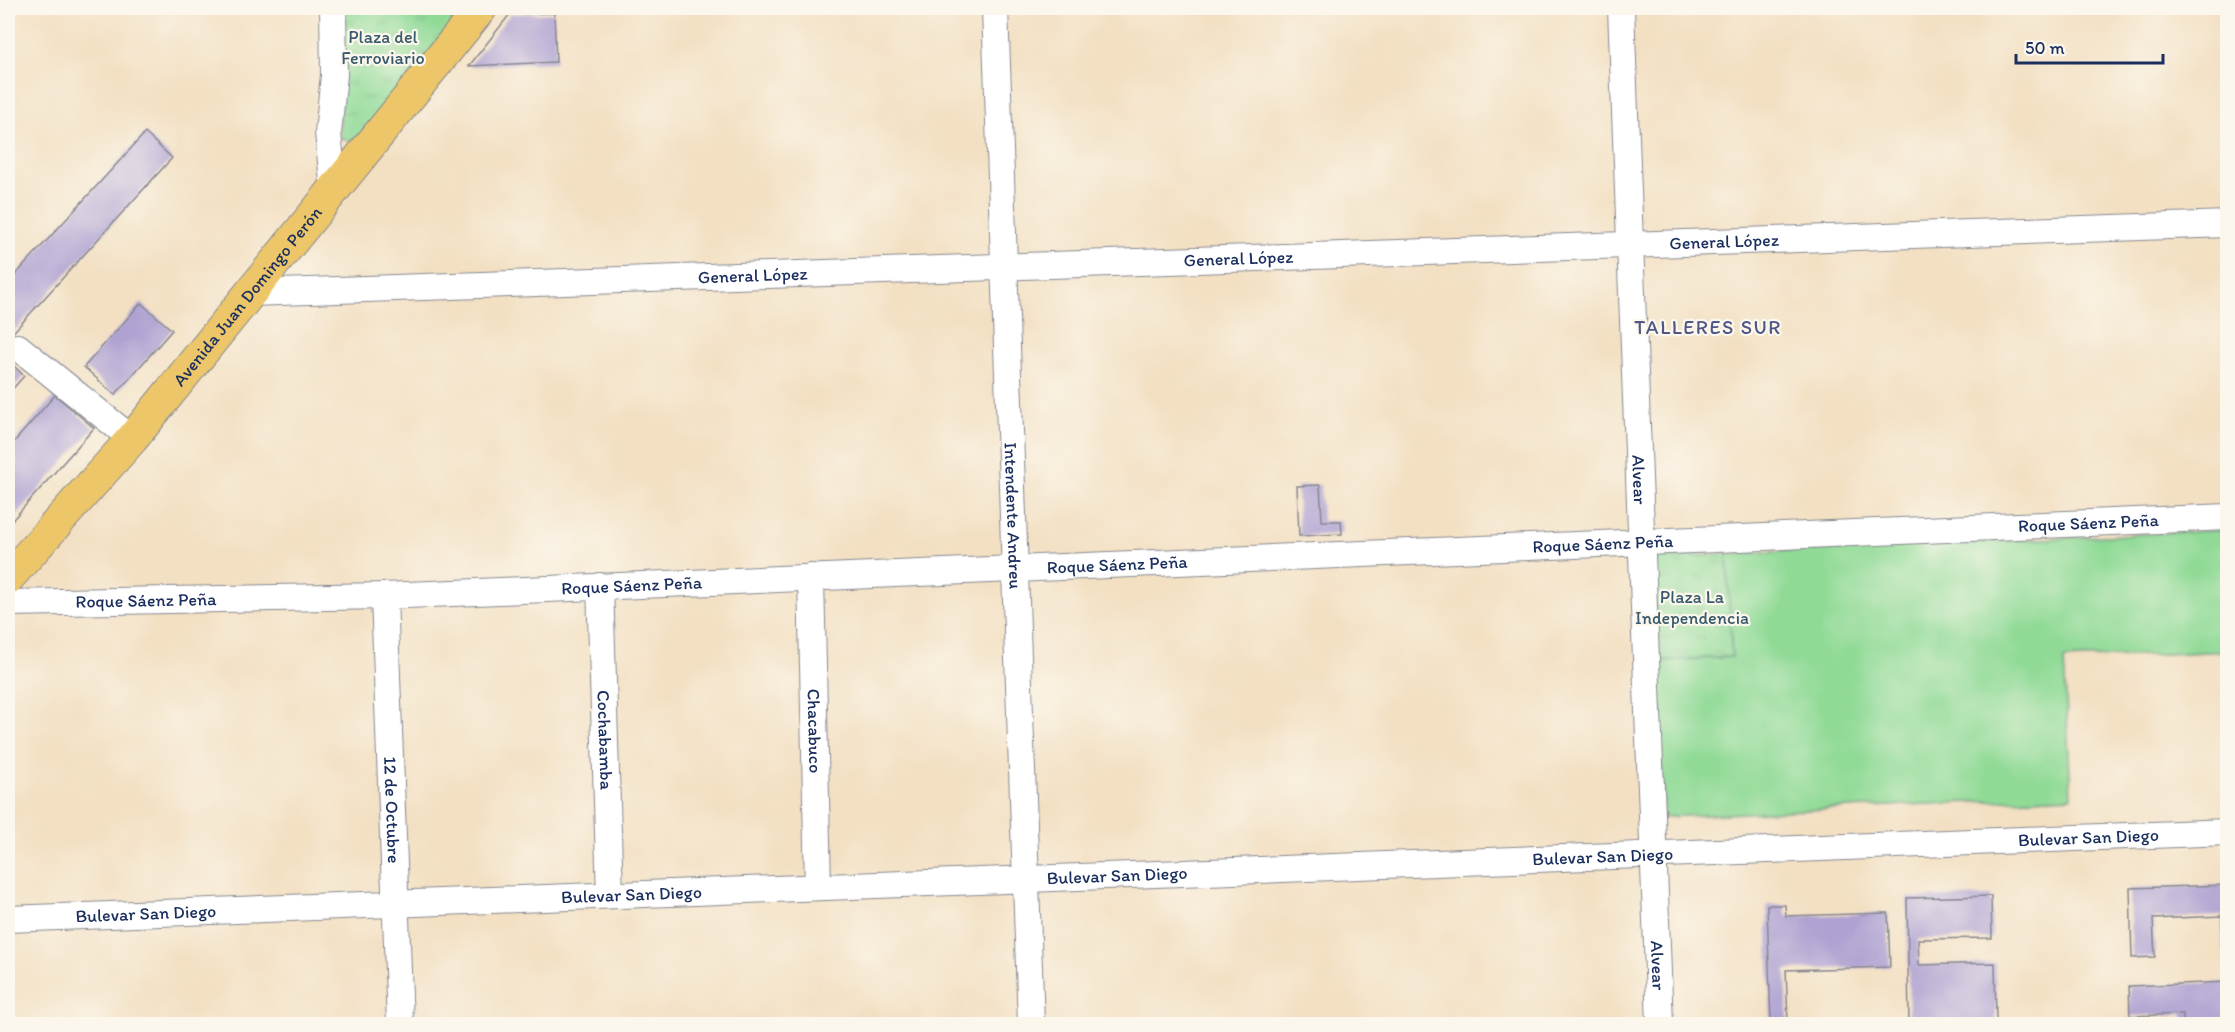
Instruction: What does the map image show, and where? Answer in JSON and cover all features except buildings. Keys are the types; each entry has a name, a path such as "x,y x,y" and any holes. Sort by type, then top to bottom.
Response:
{"main road":[{"name":"Avenida Juan Domingo Perón","path":"8,579 132,439 482,8"}],"street":[{"path":"333,8 334,75 327,133 334,191"},
{"name":"Intendente Andreu","path":"995,8 1031,1024"},
{"name":"Alvear","path":"1622,8 1660,1024"},
{"name":"General López","path":"251,293 2228,224"},
{"path":"18,347 132,439"},
{"name":"Roque Sáenz Peña","path":"8,603 384,596 2228,517"},
{"name":"Chacabuco","path":"811,577 818,887"},
{"name":"Cochabamba","path":"600,586 610,895"},
{"name":"12 de Octubre","path":"384,596 400,1024"},
{"name":"Bulevar San Diego","path":"8,919 2228,832"}],"green space":[{"name":"Plaza del Ferroviario","path":"343,8 465,8 357,140 349,141 340,138"},
{"path":"2227,530 2227,651 2064,659 2071,797 1664,817 1657,661 1732,657 1727,554"},
{"name":"Plaza La Independencia","path":"1727,554 1732,657 1657,661 1652,558"}],"district":[{"name":"TALLERES SUR","path":"1708,327"}]}
